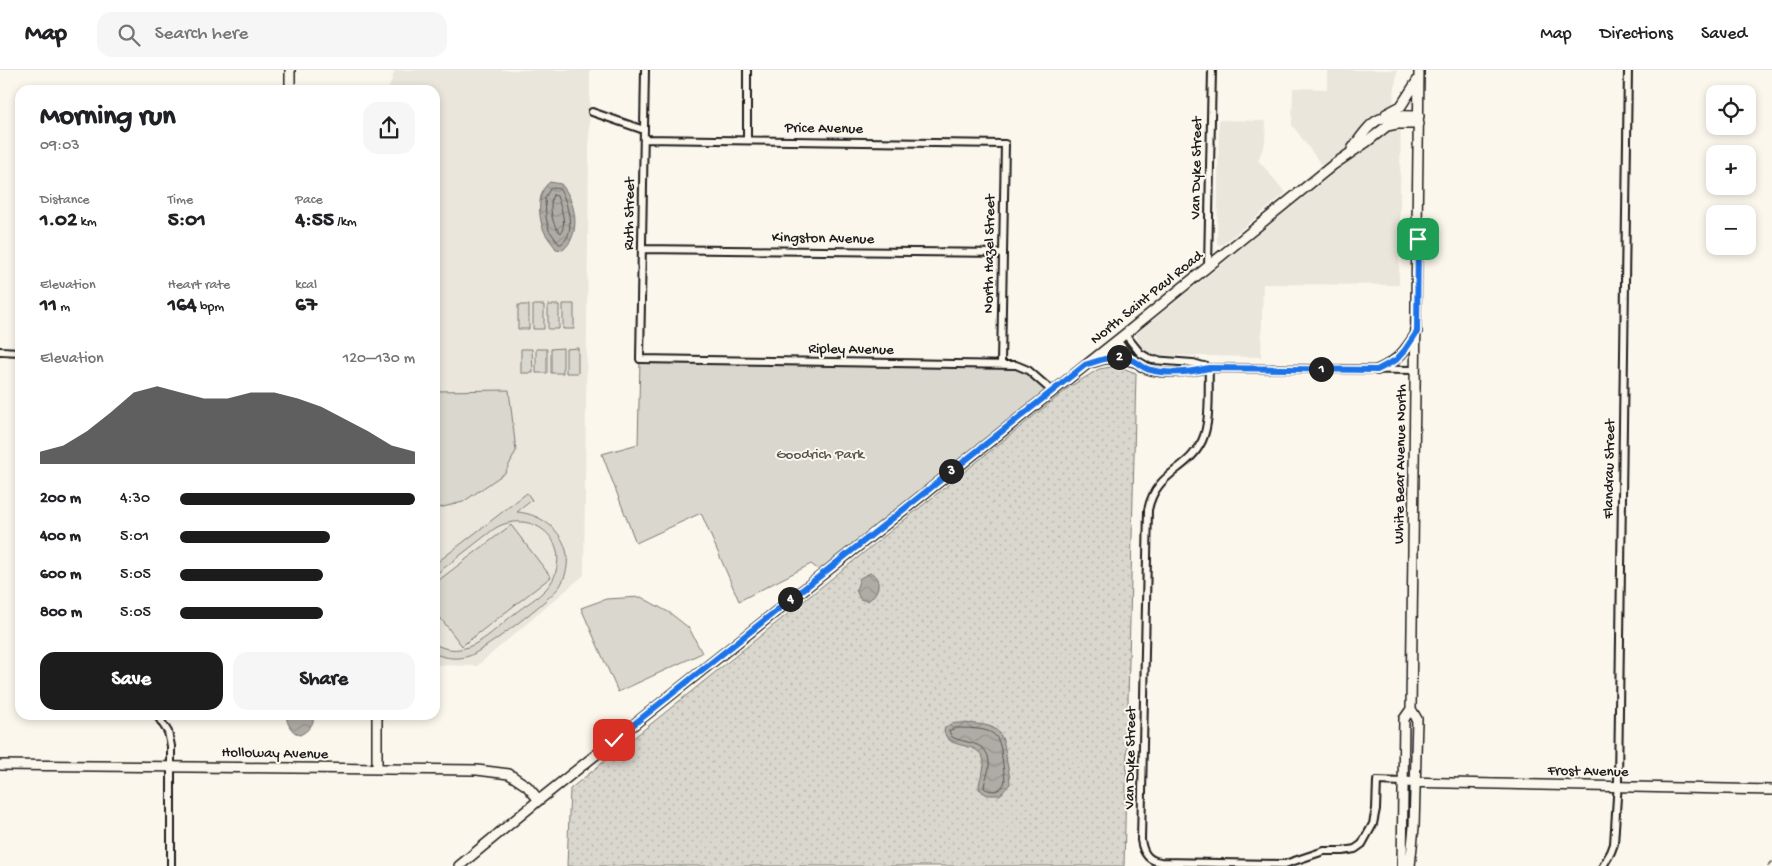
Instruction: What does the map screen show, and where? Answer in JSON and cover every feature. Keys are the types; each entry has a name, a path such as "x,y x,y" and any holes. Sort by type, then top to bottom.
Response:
{"street":[{"path":"290,70 290,85"},
{"name":"Ruth Street","path":"640,359 645,70"},
{"path":"747,70 747,140"},
{"name":"Van Dyke Street","path":"1208,266 1212,70"},
{"name":"Flandrau Street","path":"1603,866 1612,852 1614,844 1617,786 1628,70"},
{"name":"North Saint Paul Road","path":"1349,154 1361,136 1381,116 1401,106 1419,74"},
{"name":"White Bear Avenue North","path":"1410,866 1414,834 1417,719 1411,708 1419,74"},
{"path":"592,112 644,130"},
{"path":"1375,122 1387,116 1419,120"},
{"name":"North Saint Paul Road","path":"459,866 539,800 1349,154 1387,126 1419,120"},
{"name":"Price Avenue","path":"644,139 1005,144"},
{"name":"North Hazel Street","path":"1001,364 1005,144"},
{"name":"Kingston Avenue","path":"642,249 1003,254"},
{"path":"1377,370 1396,360 1417,332"},
{"path":"1125,334 1140,353 1147,358 1157,361 1193,363 1209,368"},
{"path":"1117,340 1136,362 1144,368 1160,372 1193,372 1209,368 1416,370"},
{"path":"0,351 15,352"},
{"path":"1085,365 1104,358 1119,357 1136,362"},
{"name":"Ripley Avenue","path":"640,359 1016,365 1028,370 1052,391"},
{"name":"Van Dyke Street","path":"1209,368 1207,419 1204,436 1193,455 1158,485 1148,510 1141,840 1144,851 1152,860 1161,862 1285,864 1324,851 1355,849 1362,844 1373,824 1376,809 1377,781 1403,782"},
{"name":"White Bear Avenue North","path":"1402,866 1404,719 1411,708"},
{"path":"160,720 168,732 171,746 170,866"},
{"path":"377,720 377,769"},
{"name":"Holloway Avenue","path":"0,764 478,770 509,774 527,786 539,800"},
{"name":"Frost Avenue","path":"1403,782 1772,790"}],"shaded area":[{"path":"395,70 590,70 584,575 477,666 440,665 440,85 390,85"},
{"path":"1327,70 1397,70 1393,104 1401,111 1399,285 1263,284 1261,357 1152,355 1140,347 1136,334 1330,176 1292,125 1293,88 1327,89"},
{"path":"1219,120 1266,121 1265,143 1258,160 1286,193 1222,245 1217,244"}],"green space":[{"path":"563,304 574,304 574,329 563,329"},
{"path":"518,305 529,305 529,329 518,329"},
{"path":"533,305 544,305 544,329 533,329"},
{"path":"548,305 559,305 559,329 548,329"},
{"path":"563,348 563,373 551,373 551,349"},
{"path":"578,348 578,373 566,373 566,349"},
{"path":"521,349 532,349 533,373 521,373"},
{"path":"536,349 547,349 547,373 536,373"},
{"name":"Goodrich Park","path":"640,359 1001,364 1028,370 1052,391 823,573 811,564 739,601 701,513 636,543 602,454 638,444"},
{"path":"1117,366 1136,373 1124,866 567,866 570,789 1071,386 1099,369"},
{"path":"509,390 516,451 505,473 463,502 440,508 440,391"},
{"path":"527,493 532,500 517,512 542,520 552,528 560,537 565,548 567,560 566,573 560,586 554,593 531,613 477,652 469,656 456,658 440,655 440,646 447,649 468,647 492,632 547,588 553,580 558,557 555,546 541,528 530,523 518,522 494,529 440,571 440,560"},
{"path":"511,525 551,577 462,646 440,617 440,579"},
{"path":"641,597 670,613 689,628 702,653 618,692 581,608 606,599"}],"water":[{"path":"550,182 561,184 566,191 575,217 573,235 563,250 556,249 545,233 541,221 540,199 545,186"},
{"path":"870,573 877,579 878,587 871,599 867,601 860,599 856,590 860,578"},
{"path":"287,720 313,720 306,732 300,735 294,732"},
{"path":"955,723 981,724 994,728 1002,738 1010,784 1000,795 987,795 979,789 984,762 979,752 955,743 946,736 944,729"}],"waterway":[{"path":"1768,866 1772,862"}],"route":[{"path":"614,740 1085,365 1104,358 1119,357 1136,362 1149,370 1160,372 1193,372 1209,368 1377,370 1390,364 1402,353 1417,332 1418,239"}]}
